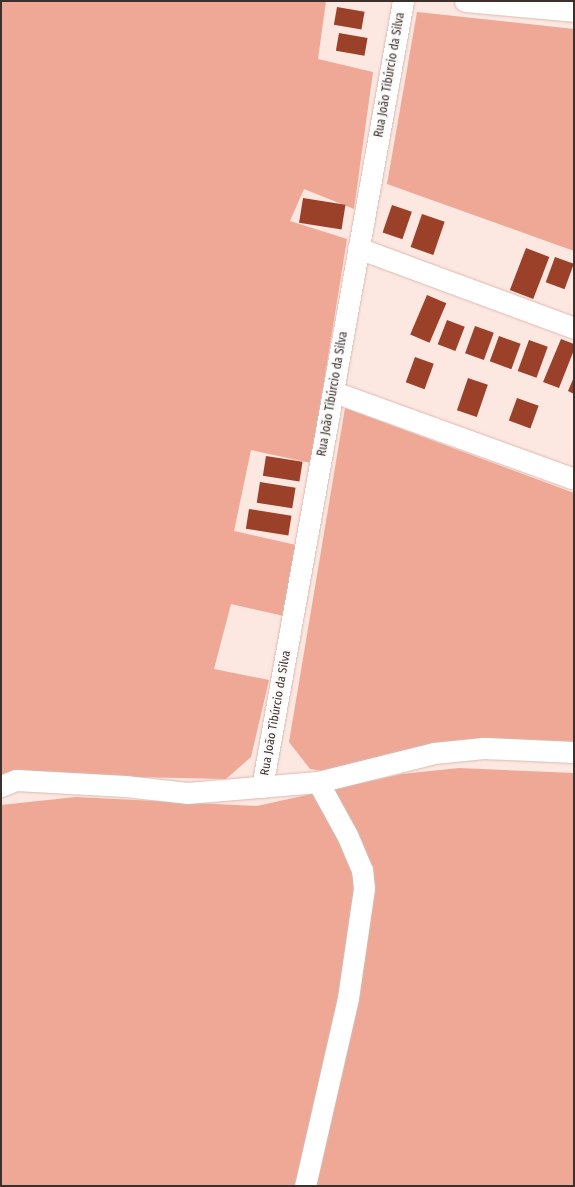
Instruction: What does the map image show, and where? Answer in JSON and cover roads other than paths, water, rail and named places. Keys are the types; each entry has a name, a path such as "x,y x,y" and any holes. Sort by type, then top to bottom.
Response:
{"street":[{"name":"Rua João Tibúrcio da Silva","path":"262,787 403,1"},
{"path":"465,1 574,11"},
{"path":"358,248 574,328"},
{"path":"334,392 574,479"},
{"path":"1,786 16,780 124,786 187,793 318,782 434,753 484,748 574,752"},
{"path":"306,1186 348,998 364,888 362,870 347,835 318,782"}]}
